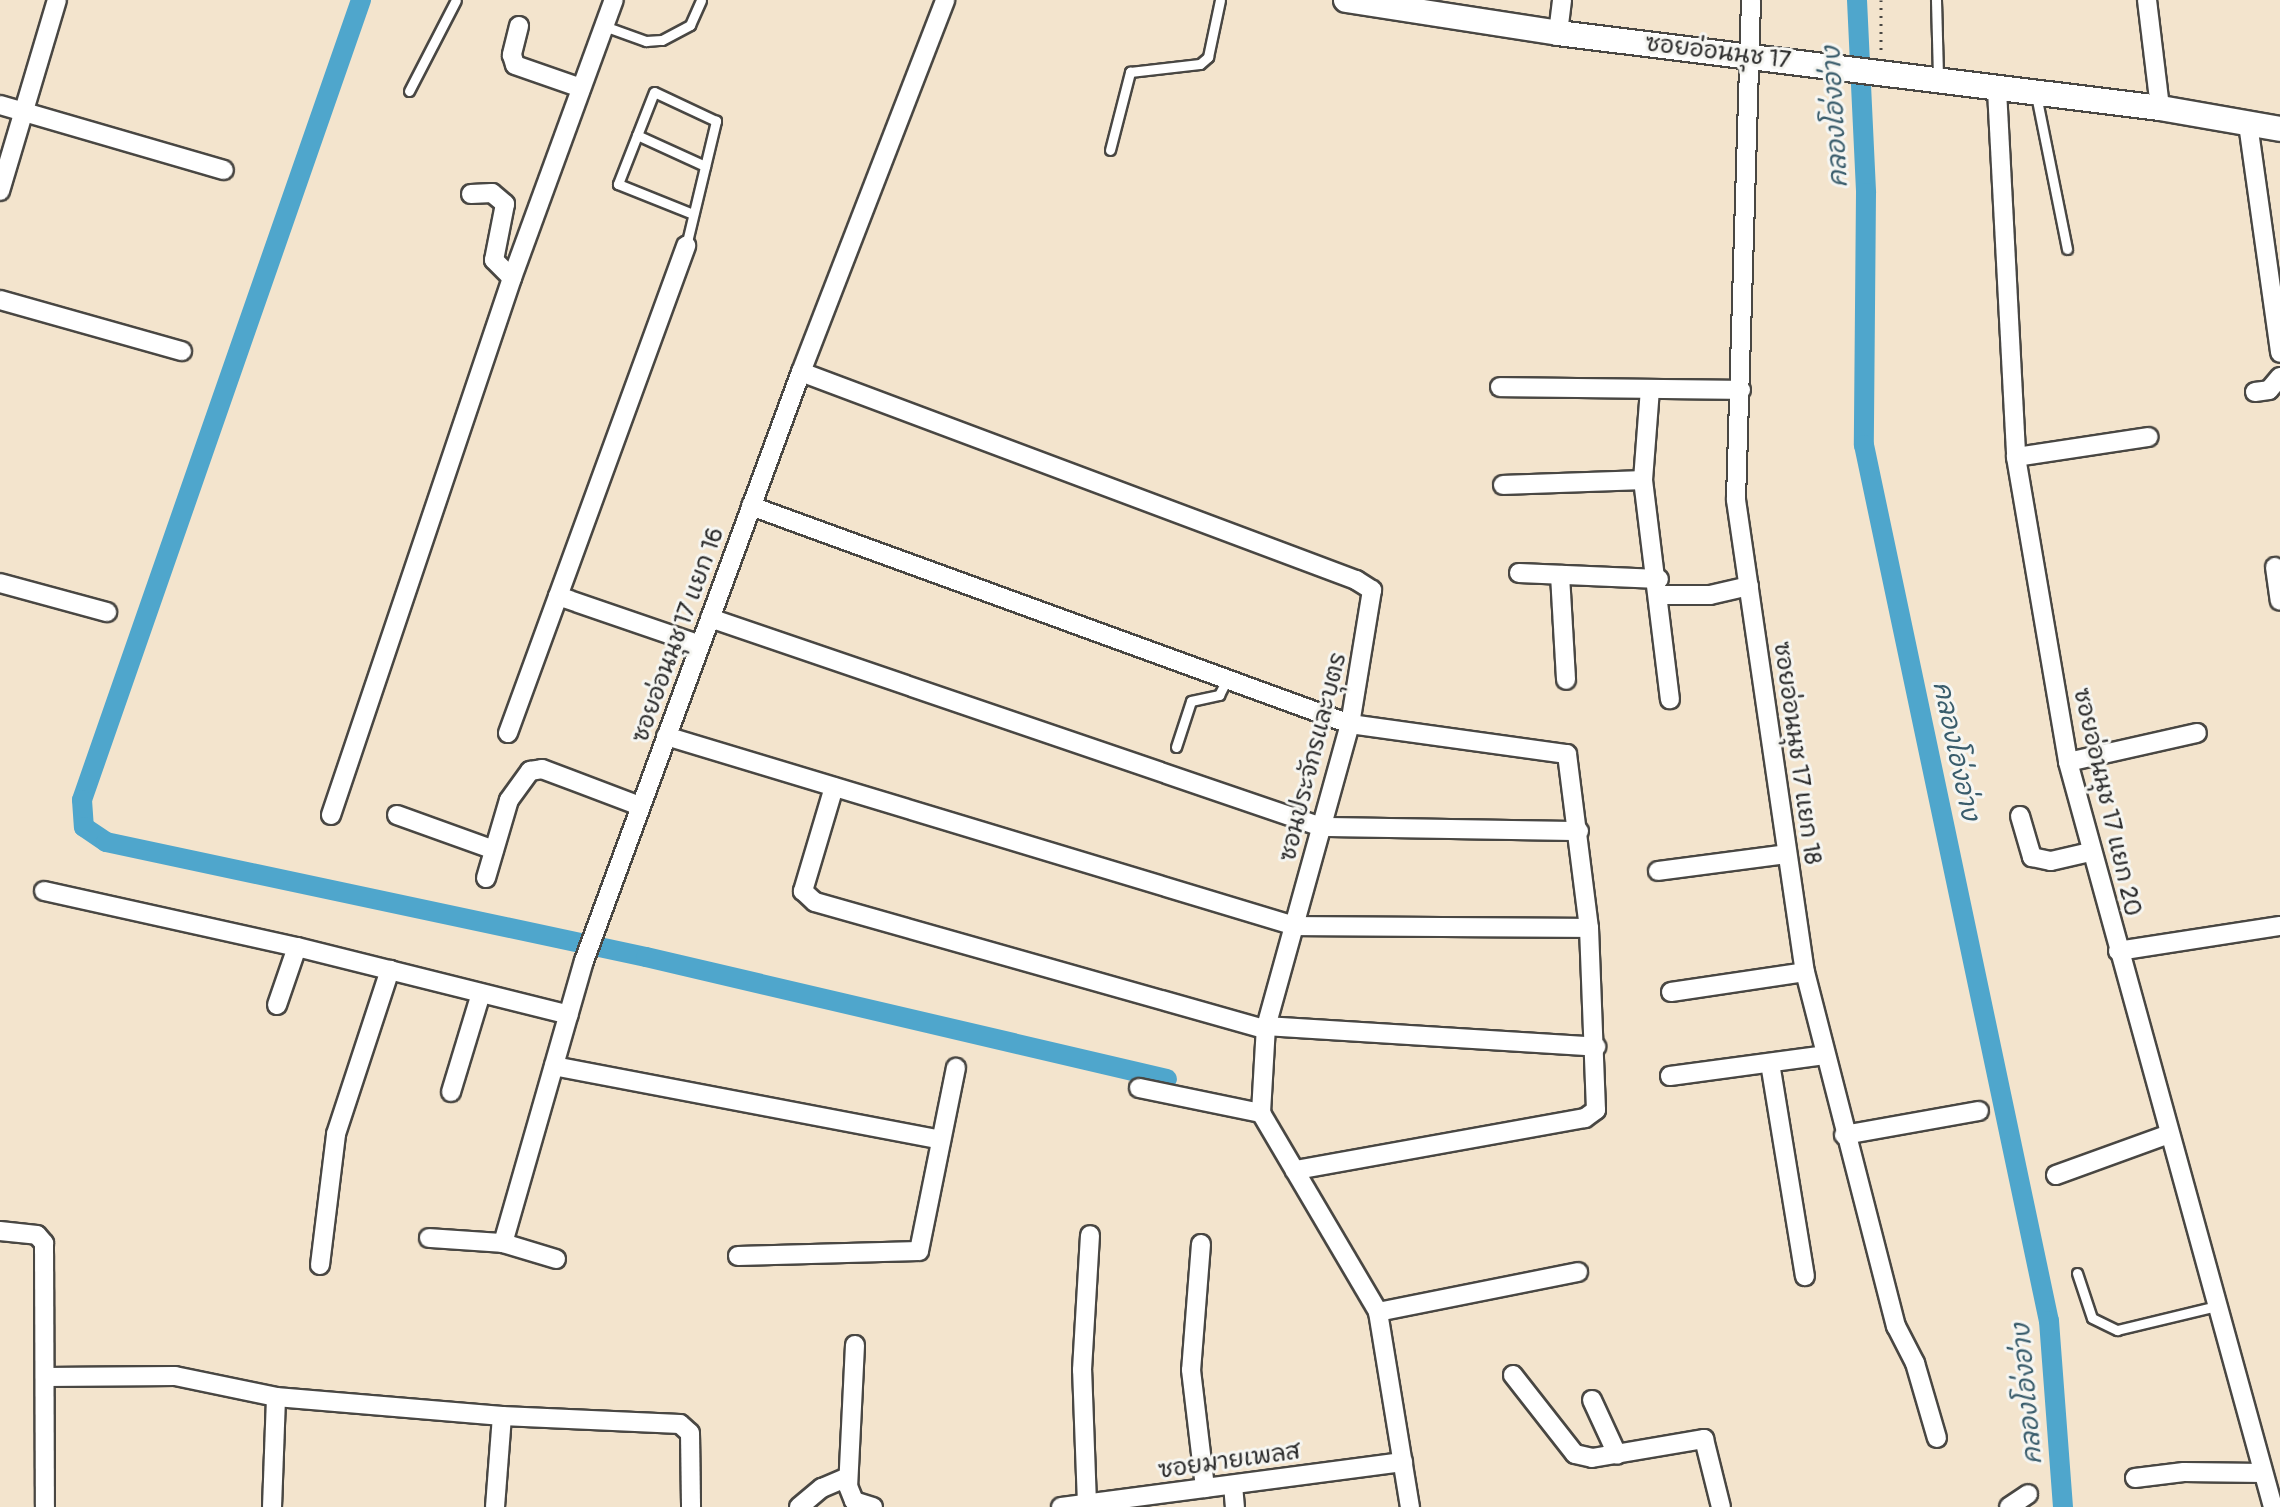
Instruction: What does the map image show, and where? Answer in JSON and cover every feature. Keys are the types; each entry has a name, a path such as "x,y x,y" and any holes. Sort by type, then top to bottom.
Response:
{"street":[{"path":"0,191 57,0"},
{"path":"331,815 512,278 614,0"},
{"name":"ซอยอ่อนนุช 17 แยก 16","path":"503,1243 599,918 801,372 945,0"},
{"name":"ซอยอ่อนนุช 17","path":"1346,0 1558,33 1751,55 2036,95 2160,108 2280,129"},
{"path":"1558,33 1562,0"},
{"name":"ซอยอ่อนนุช 17 แยก 18","path":"1751,0 1736,500 1805,972 1844,1135 1896,1326 1915,1363 1937,1438"},
{"path":"2147,0 2160,108"},
{"path":"519,26 512,55 515,65 581,88"},
{"name":"ซอยอ่อนนุช 17 แยก 20","path":"1997,90 2016,457 2068,762 2090,852 2273,1507"},
{"path":"0,105 224,170"},
{"path":"2248,124 2280,353"},
{"path":"471,194 492,193 505,204 494,260 512,278"},
{"path":"508,733 686,246"},
{"path":"0,300 182,351"},
{"name":"ซอนประจักรและบุตร","path":"801,372 1363,583 1374,596 1350,724 1266,1028 1261,1113"},
{"path":"2255,392 2269,390 2280,377"},
{"path":"1500,387 1741,390"},
{"path":"1650,389 1643,480 1659,587 1670,699"},
{"path":"2016,457 2148,437"},
{"path":"1503,485 1643,480"},
{"path":"751,506 1350,724 1561,751 1569,760 1589,928 1598,1102 1585,1118 1295,1170"},
{"path":"2275,567 2280,601"},
{"path":"1519,573 1560,575 1710,595 1749,586"},
{"path":"1560,575 1566,680"},
{"path":"0,583 107,612"},
{"path":"558,596 700,645"},
{"path":"710,618 1322,827 1579,831"},
{"path":"2068,762 2197,733"},
{"path":"666,736 1295,926 1589,928"},
{"path":"486,878 509,800 530,771 542,769 640,806"},
{"path":"834,787 803,891 815,902 1266,1028 1596,1047"},
{"path":"397,815 494,850"},
{"path":"2020,816 2032,857 2051,861 2090,852"},
{"path":"1658,871 1787,854"},
{"path":"44,891 297,947 569,1015"},
{"path":"2118,951 2280,926"},
{"path":"277,1005 297,947"},
{"path":"320,1265 336,1134 390,970"},
{"path":"1671,992 1805,972"},
{"path":"451,1092 481,993"},
{"path":"1670,1076 1825,1055"},
{"path":"1770,1063 1805,1276"},
{"path":"554,1066 941,1140"},
{"path":"738,1256 919,1251 956,1068"},
{"path":"1139,1088 1261,1113 1378,1312 1410,1507"},
{"path":"1844,1135 1979,1111"},
{"path":"2056,1175 2169,1134"},
{"path":"0,1231 37,1235 44,1243 45,1507"},
{"path":"1087,1504 1082,1370 1090,1235"},
{"path":"429,1238 503,1243 556,1259"},
{"path":"1201,1244 1191,1370 1205,1488"},
{"path":"1378,1312 1578,1272"},
{"path":"855,1345 848,1477 854,1501 873,1507"},
{"path":"1513,1375 1575,1454 1592,1458 1704,1439 1721,1507"},
{"path":"45,1377 175,1376 276,1397 502,1416 680,1424 690,1433 691,1507"},
{"path":"272,1507 276,1397"},
{"path":"1592,1400 1617,1454"},
{"path":"495,1507 502,1416"},
{"name":"ซอยมายเพลส","path":"1061,1507 1128,1503 1205,1488 1403,1462"},
{"path":"2135,1478 2184,1472 2263,1473"},
{"path":"799,1507 822,1488 848,1477"},
{"path":"1233,1485 1235,1507"},
{"path":"2009,1507 2028,1494"}],"lane":[{"path":"409,91 456,0"},
{"path":"604,26 646,41 662,40 690,25 701,0"},
{"path":"1110,150 1130,72 1200,64 1208,57 1220,0"},
{"path":"1936,0 1939,82"},
{"path":"686,246 716,121 654,92 618,184 693,214"},
{"path":"2036,95 2067,249"},
{"path":"637,135 705,166"},
{"path":"1176,747 1191,701 1219,695 1227,679"},
{"path":"2077,1273 2092,1318 2117,1330 2216,1306"}],"path":[{"path":"1881,0 1881,75"}],"waterway":[{"path":"361,0 82,800 84,827 106,842 646,957 1167,1079"},
{"name":"คลองโอ่งอ่าง","path":"1857,0 1866,193 1864,445 2049,1321 2063,1507"}]}
